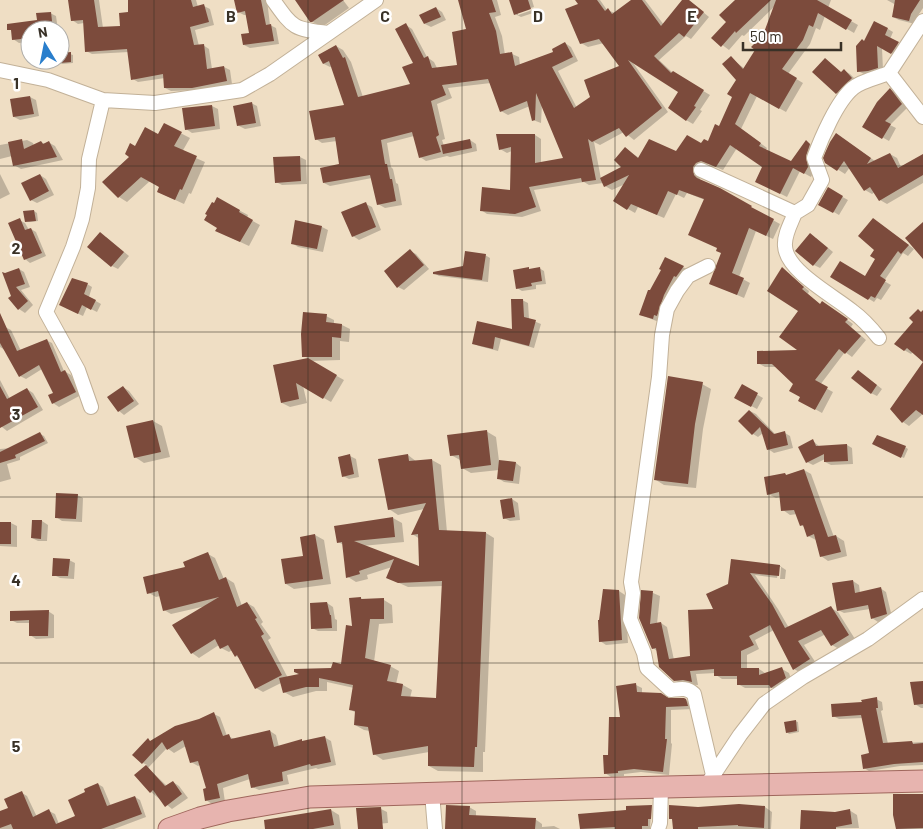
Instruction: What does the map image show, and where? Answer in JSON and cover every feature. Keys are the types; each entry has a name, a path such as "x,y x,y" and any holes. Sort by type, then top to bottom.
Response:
{"main road":[{"path":"169,829 228,811 310,797 661,787 710,780 923,781"}],"street":[{"path":"273,0 288,21 301,30 328,33"},
{"path":"0,70 48,80 103,100 155,104 242,90 270,74 376,0"},
{"path":"879,338 853,311 795,268 784,246 795,213 808,204 822,180 814,158 820,141 842,100 854,87 889,73 923,21"},
{"path":"889,73 923,117"},
{"path":"91,407 78,370 46,312 73,247 82,219 88,188 89,159 103,100"},
{"path":"701,170 795,213"},
{"path":"708,266 688,276 667,310 662,335 660,377 631,582 633,593 630,619 644,653 647,668 671,690 684,688 694,694 710,780"},
{"path":"710,780 740,735 764,704 802,677 868,639 923,599"},
{"path":"658,829 660,823 661,787"},
{"path":"432,793 435,829"}],"building":[{"path":"68,0 94,0 98,27 120,26 119,13 128,12 128,0 191,0 193,7 204,4 209,22 190,27 194,45 204,44 207,69 224,66 227,81 192,88 164,88 163,74 131,80 127,49 85,52 83,20 71,21"},
{"path":"234,0 261,0 266,25 271,24 274,41 243,45 241,34 249,33 245,11 237,13"},
{"path":"295,0 344,0 310,22"},
{"path":"458,0 492,0 496,12 489,13 496,31 500,54 512,52 515,66 553,52 552,49 565,42 573,57 552,67 574,108 590,97 584,80 619,66 599,39 580,44 565,9 578,4 575,0 597,0 605,11 608,8 612,14 631,0 642,0 661,26 682,0 689,0 704,12 684,37 679,33 654,56 671,73 673,71 704,90 694,106 696,107 686,121 668,108 678,92 628,60 662,108 626,137 619,128 592,142 588,139 596,180 582,182 581,178 529,187 536,207 515,214 480,211 482,187 510,190 511,147 499,150 496,134 535,134 535,163 563,158 536,93 535,120 532,121 527,101 500,112 488,79 442,85 446,95 431,101 439,135 436,137 441,152 419,158 412,132 381,140 385,164 387,164 390,179 392,179 396,201 377,205 370,175 323,183 320,168 339,164 335,137 315,140 309,111 344,105 329,61 323,64 318,55 336,45 343,58 345,57 358,97 410,84 402,67 413,63 395,29 406,23 424,58 428,56 432,68 457,65 452,32 466,29"},
{"path":"509,0 528,0 531,9 514,15"},
{"path":"735,0 771,0 736,33 735,31 721,47 711,38 726,22 719,15"},
{"path":"776,0 817,0 852,20 846,30 818,13 813,27 809,25 803,40 782,69 797,78 779,109 750,93 735,124 761,143 759,146 791,161 806,140 810,144 806,156 808,167 804,174 793,168 780,194 755,182 762,167 730,145 716,167 701,161 693,167 694,175 697,178 720,188 774,219 766,236 749,228 732,273 744,278 737,295 709,284 721,253 716,251 717,248 688,235 704,199 679,190 677,195 668,191 657,215 631,204 627,210 613,201 629,175 604,187 600,178 621,167 614,160 625,147 638,158 649,139 676,151 687,135 701,143 704,139 708,141 715,124 719,126 732,97 727,94 736,80 722,64 731,56 743,69 755,50 751,47 763,35"},
{"path":"895,0 920,0 909,21 892,17"},
{"path":"436,7 441,17 424,24 419,15"},
{"path":"51,12 52,20 37,20 36,13"},
{"path":"874,21 888,28 885,35 899,42 891,54 877,46 878,68 857,72 856,46 862,39 864,41"},
{"path":"20,22 20,39 12,40 11,30 7,30 7,24"},
{"path":"825,58 841,72 844,69 852,78 836,94 812,72"},
{"path":"890,88 902,104 885,121 891,124 882,139 862,127 877,102"},
{"path":"30,96 34,114 13,117 10,99"},
{"path":"252,102 256,123 237,126 233,106"},
{"path":"212,105 215,126 185,130 182,108"},
{"path":"164,123 182,132 174,146 197,156 182,190 180,189 175,200 157,192 159,187 141,177 118,198 102,182 129,157 125,154 130,143 135,146 145,127 158,134"},
{"path":"836,133 871,158 867,164 890,153 898,168 923,154 923,175 879,201 870,187 864,191 844,161 837,171 825,163 823,158"},
{"path":"22,139 24,149 41,141 43,144 49,141 57,157 13,166 8,142"},
{"path":"470,139 472,148 443,154 441,145"},
{"path":"300,156 301,181 275,183 273,157"},
{"path":"40,174 49,191 30,201 21,183"},
{"path":"828,187 843,196 833,213 818,205"},
{"path":"217,197 253,220 240,242 215,231 217,228 204,220 207,215 205,214"},
{"path":"366,202 376,227 352,237 341,212"},
{"path":"34,210 36,221 25,222 23,211"},
{"path":"20,218 25,230 31,228 42,253 24,260 8,223"},
{"path":"873,218 909,245 901,254 898,251 880,276 886,280 875,298 871,296 868,300 830,277 840,261 865,276 875,259 870,256 874,250 858,236"},
{"path":"295,220 322,226 317,249 291,244"},
{"path":"923,222 923,259 905,238"},
{"path":"100,232 124,252 111,267 87,247"},
{"path":"810,233 828,248 813,266 795,251"},
{"path":"410,249 424,265 397,288 384,271"},
{"path":"465,251 486,254 482,280 433,274 433,272 463,266"},
{"path":"665,257 684,266 676,277 674,276 664,295 657,316 654,315 653,319 639,315 648,290 650,290 661,270 659,269"},
{"path":"529,267 529,269 540,267 542,281 531,283 532,286 516,289 513,270"},
{"path":"782,267 804,287 802,289 820,304 822,301 848,319 845,322 861,336 845,354 839,349 815,380 828,387 815,410 798,401 800,397 789,391 793,384 772,364 757,364 757,351 797,350 779,337 798,311 767,291"},
{"path":"19,268 25,284 16,287 28,301 18,310 8,298 11,296 2,272 5,273"},
{"path":"72,278 88,283 84,294 96,300 91,310 82,305 78,314 59,305"},
{"path":"511,299 523,299 524,317 536,320 529,346 495,337 493,349 472,344 477,321 512,329"},
{"path":"918,309 921,312 923,310 923,362 907,348 904,351 894,344 913,322 909,318"},
{"path":"303,312 327,314 326,322 342,324 341,338 332,337 332,357 302,357 301,334"},
{"path":"0,313 17,351 47,339 61,372 65,370 76,392 52,404 48,395 53,393 39,365 19,377 0,343"},
{"path":"308,358 337,375 323,399 296,383 299,399 281,403 273,365"},
{"path":"923,362 923,415 916,410 902,423 890,409"},
{"path":"858,370 877,385 871,394 851,378"},
{"path":"668,376 703,382 695,424 688,484 654,480"},
{"path":"742,384 758,393 751,407 734,398"},
{"path":"0,386 7,399 27,388 38,407 0,428"},
{"path":"123,386 134,401 118,412 107,397"},
{"path":"749,410 774,434 785,431 788,445 767,450 760,427 752,435 738,421"},
{"path":"153,420 161,452 134,458 126,426"},
{"path":"487,430 491,465 461,469 459,455 450,456 447,435"},
{"path":"40,432 45,441 15,455 16,458 0,463 0,452"},
{"path":"877,435 906,446 901,458 872,444"},
{"path":"813,439 816,446 847,444 848,461 824,462 824,454 806,463 798,447"},
{"path":"350,454 354,474 342,477 338,457"},
{"path":"408,454 409,461 432,459 439,530 486,532 477,747 475,747 474,767 428,766 428,746 373,755 368,727 354,725 355,711 349,710 353,685 319,678 319,687 306,687 283,693 279,678 299,674 294,672 294,669 331,668 333,662 341,664 346,625 352,626 349,598 384,598 384,619 370,619 365,658 391,665 387,681 403,684 401,696 436,698 442,581 398,583 386,578 394,559 359,571 360,574 346,578 342,542 337,543 334,526 393,517 395,537 354,541 419,566 418,534 411,535 426,503 388,510 378,459"},
{"path":"499,460 516,462 513,481 497,479"},
{"path":"804,469 828,537 836,535 841,552 820,557 814,534 807,537 803,525 800,526 794,510 781,511 779,492 767,495 764,477 785,473 786,475"},
{"path":"56,493 78,494 76,519 55,518"},
{"path":"512,498 515,517 503,519 500,500"},
{"path":"32,520 42,520 41,539 31,538"},
{"path":"0,522 11,522 11,544 0,544"},
{"path":"315,534 323,579 285,584 281,559 303,556 300,537"},
{"path":"208,552 219,580 226,577 237,607 247,602 257,618 255,619 264,634 261,636 282,675 255,689 237,655 235,657 228,645 220,649 215,639 191,654 172,625 219,597 163,611 158,591 147,594 143,577 185,567 183,562"},
{"path":"53,558 70,559 68,576 52,576"},
{"path":"731,559 780,565 779,576 750,573 772,604 785,628 831,606 849,635 831,646 821,630 798,641 810,659 793,670 770,625 749,636 754,645 741,651 741,668 759,668 759,675 782,667 786,678 771,688 769,685 737,685 737,676 714,676 714,669 690,671 692,682 674,681 659,667 656,648 652,649 639,618 641,590 653,591 650,624 661,622 669,659 690,656 688,610 713,609 706,594 728,584"},
{"path":"853,580 855,593 881,587 887,614 871,619 868,605 837,611 832,583"},
{"path":"603,589 619,590 622,640 599,642 598,620"},
{"path":"327,602 332,628 311,629 310,603"},
{"path":"49,610 48,636 29,636 29,620 10,621 10,611"},
{"path":"923,681 923,704 914,705 910,682"},
{"path":"636,683 637,692 661,693 669,698 684,698 688,706 666,707 665,739 667,739 663,772 634,769 604,774 603,755 608,755 609,717 620,717 616,686"},
{"path":"877,697 878,708 876,708 883,743 912,741 913,744 923,743 923,762 863,769 861,755 869,753 861,715 832,717 831,704 862,702 861,700"},
{"path":"214,712 223,736 229,734 231,739 270,730 274,747 302,739 302,741 325,736 331,762 311,766 310,764 282,772 283,781 251,788 248,774 217,784 220,798 205,801 203,789 206,788 198,761 190,763 183,740 167,750 162,742 142,764 132,755 148,738 150,741 175,726 199,719"},
{"path":"796,720 797,731 786,733 784,722"},
{"path":"146,765 165,786 173,781 182,794 165,807 153,790 150,793 134,775"},
{"path":"98,783 107,806 135,796 142,814 101,829 13,829 11,824 0,828 0,811 8,808 4,799 22,791 33,817 49,809 56,824 75,816 68,800 85,792 84,789"},
{"path":"893,794 923,794 923,828 896,829 893,815"},
{"path":"739,804 765,806 764,828 738,825 698,827 698,829 673,829 672,819 669,819 669,805 698,807"},
{"path":"446,805 470,806 469,815 536,818 535,829 445,829"},
{"path":"652,805 651,819 648,819 648,826 642,826 642,829 615,829 615,827 580,829 578,814 626,810 626,806"},
{"path":"381,807 383,829 358,829 356,808"},
{"path":"331,809 334,825 313,829 265,829 264,820"},
{"path":"850,809 852,824 836,827 836,829 800,829 801,810 835,812"}]}
